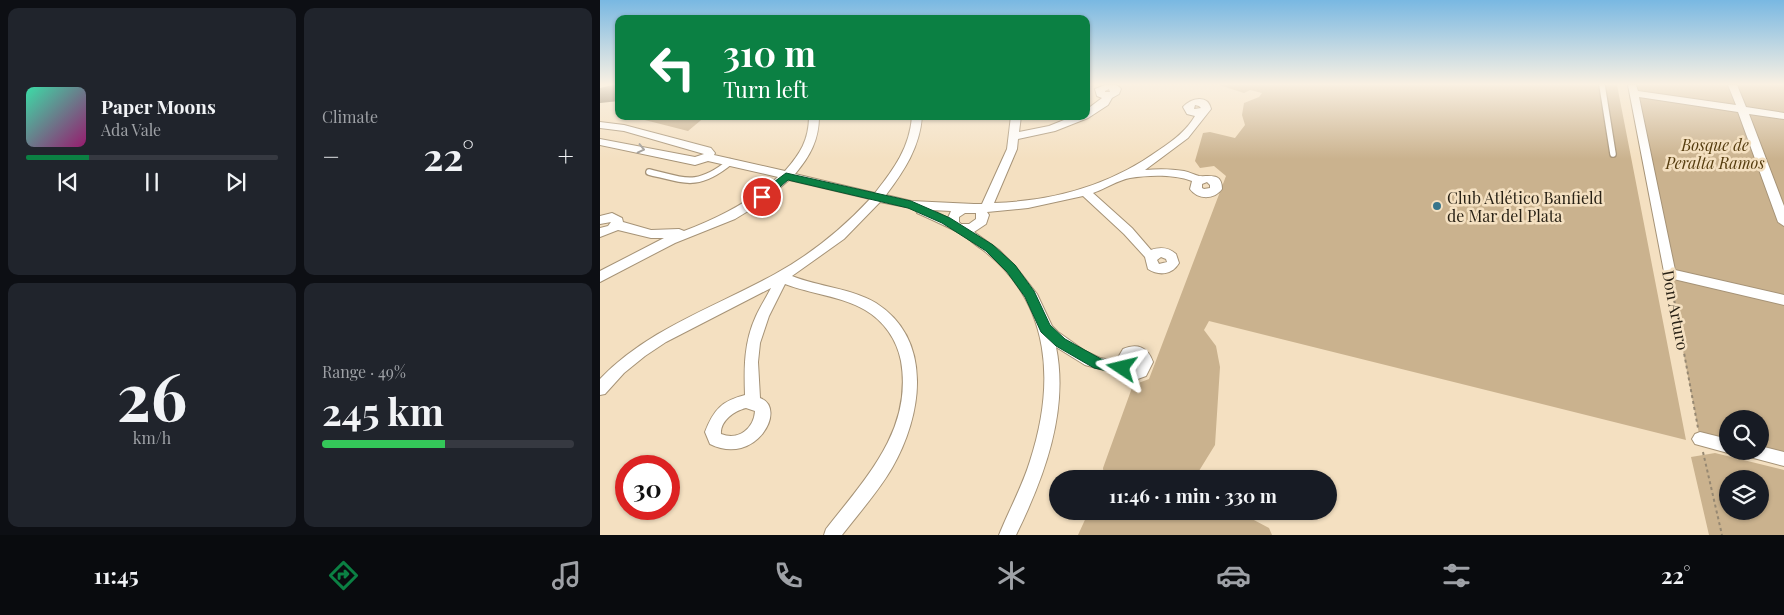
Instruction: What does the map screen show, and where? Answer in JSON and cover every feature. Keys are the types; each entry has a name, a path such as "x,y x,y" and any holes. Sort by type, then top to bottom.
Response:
{"street":[{"name":"Don Arturo","path":"1637,110 1669,274"},
{"path":"1741,110 1784,222"},
{"path":"1747,110 1784,116"},
{"path":"958,227 953,220 955,214 1053,200 1085,192 1127,176 1147,165 1175,144 1192,127 1201,113"},
{"path":"600,277 652,249 716,223 762,197 786,176 803,156 813,141 814,120"},
{"path":"600,389 640,352 670,331 781,277 826,246 857,219 878,197 906,156 915,133 917,120"},
{"path":"958,227 971,228 1004,170 1015,136 1016,120"},
{"path":"1015,136 1051,129 1075,120"},
{"path":"600,125 632,131 707,151 710,153 708,158"},
{"path":"600,133 612,127"},
{"path":"617,144 629,138 632,131"},
{"path":"600,142 695,161 708,158 730,162 911,205 979,212"},
{"path":"665,155 679,144"},
{"path":"1127,176 1146,173 1170,174 1185,175 1199,180"},
{"path":"1085,192 1128,232 1147,253 1153,255"},
{"path":"911,205 958,227 1000,258 1030,294 1045,328 1050,362 1051,396 1045,438 1032,480 1008,535"},
{"path":"979,212 980,235 985,246"},
{"path":"600,220 615,217 618,221 608,231 600,233"},
{"path":"616,225 651,234 694,231"},
{"path":"1669,274 1784,300"},
{"path":"753,402 751,348 760,321 778,288 781,277"},
{"path":"781,277 858,301 883,315 900,336 907,352 910,366 910,399 901,433 894,450 874,482 832,535"},
{"path":"1045,328 1060,343 1087,359 1099,364 1122,368"},
{"path":"1700,439 1719,444"},
{"path":"1769,455 1784,459"}],"lane":[{"path":"1606,110 1613,154"},
{"path":"649,172 698,182 714,175 730,162"}],"path":[{"name":"Don Arturo","path":"1669,274 1700,439 1722,535"}],"green space":[{"name":"Club Atlético Banfield de Mar del Plata","path":"1243,110 1622,110 1686,440 1209,321 1204,330 1216,346 1220,367 1215,445 1200,470 1103,470 1133,385 1149,379 1226,176 1214,166 1200,168 1195,161 1203,133 1210,132 1235,138 1245,125 1242,115"},
{"name":"Bosque de Peralta Ramos","path":"1637,110 1784,110 1784,457 1769,453 1769,410 1719,410 1719,443 1700,439"},
{"path":"645,120 701,120 688,131"},
{"path":"1715,453 1719,454 1719,460 1743,460 1784,470 1784,535 1709,535 1691,457"},
{"path":"1085,520 1254,520 1269,528 1272,535 1078,535"}],"place":[{"name":"Club Atlético Banfield de Mar del Plata","path":"1437,206"}],"route":[{"path":"762,197 786,176 911,205 946,220 990,248 1011,268 1030,294 1045,328 1060,343 1099,364 1122,368"}]}
